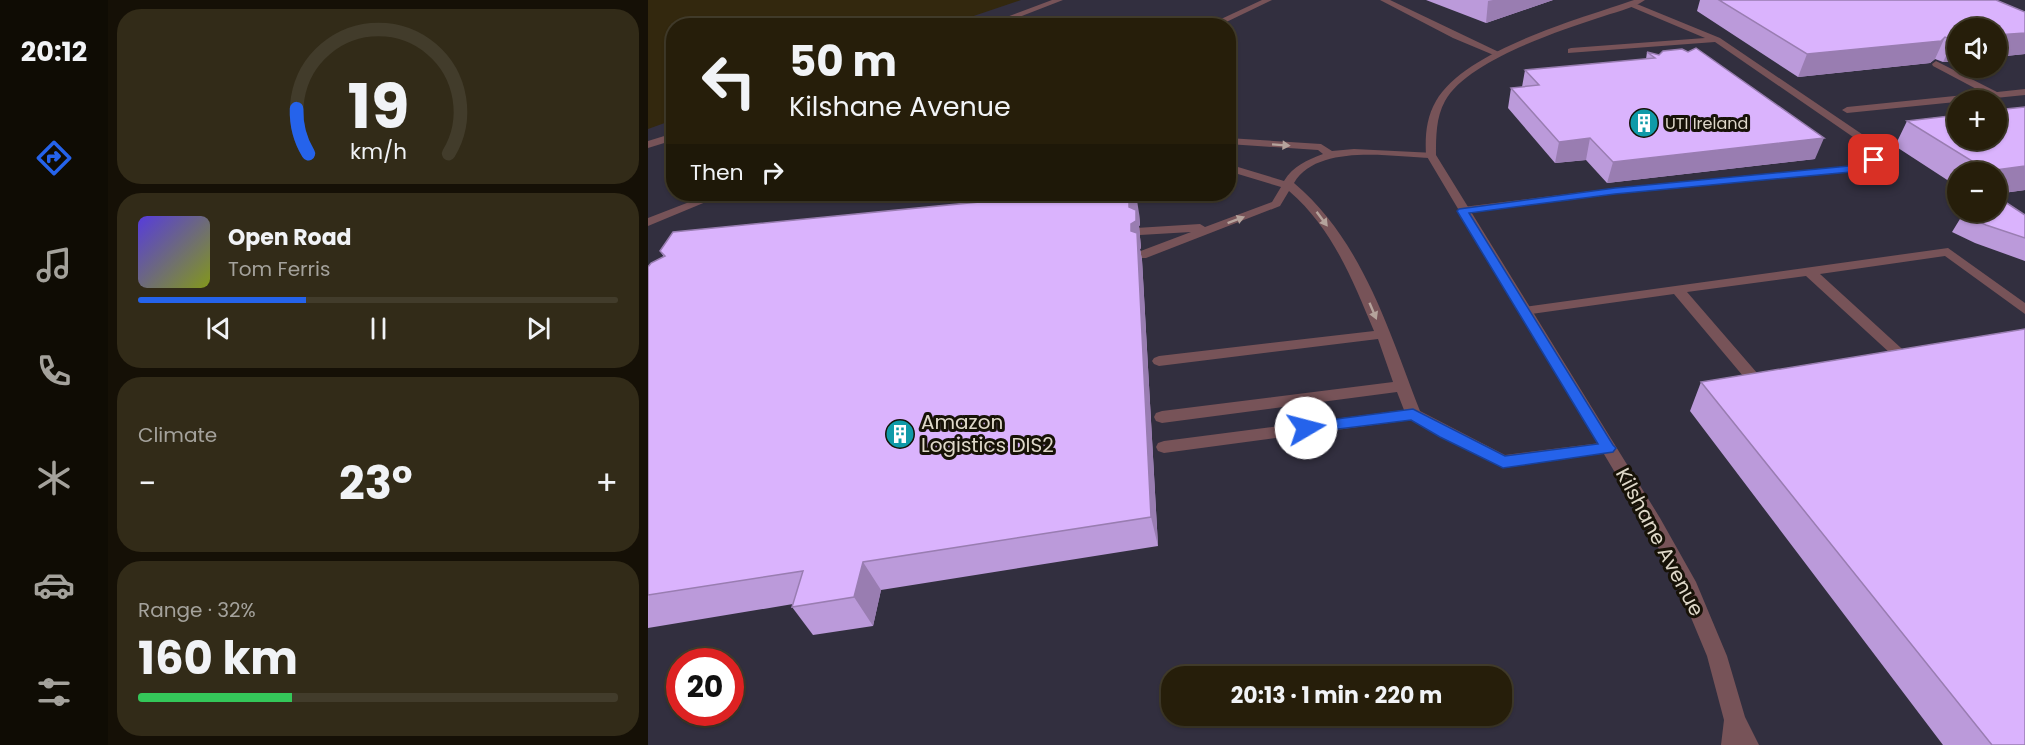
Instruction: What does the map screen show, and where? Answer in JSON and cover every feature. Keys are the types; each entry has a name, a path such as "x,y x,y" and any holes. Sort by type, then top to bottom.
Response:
{"street":[{"path":"1009,18 1059,0"},
{"path":"1228,18 1268,0"},
{"path":"1384,0 1446,32 1499,54"},
{"path":"1142,255 1276,204 1289,185 1293,174 1309,163 1330,154 1354,152 1431,155 1432,127 1443,96 1469,70 1499,54 1636,2 1717,40 1874,147 1874,160 1851,169 1615,191 1463,211"},
{"path":"1571,51 1717,40"},
{"path":"1655,45 1664,52"},
{"path":"1627,47 1635,54"},
{"path":"1936,64 1985,90"},
{"path":"2007,94 2025,92"},
{"path":"1847,110 1947,100"},
{"path":"648,145 666,139"},
{"path":"1236,142 1321,147 1330,154"},
{"name":"Kilshane Avenue","path":"1431,155 1686,582 1717,656 1735,720 1748,745"},
{"path":"1236,169 1258,178 1289,185 1308,201 1351,257 1413,414 1445,434 1503,462 1608,448"},
{"path":"648,222 701,201"},
{"path":"1140,231 1215,228"},
{"path":"1524,311 1948,252 2025,310"},
{"path":"1809,271 1907,361"},
{"path":"1678,290 1759,385"},
{"path":"1159,361 1383,334"},
{"path":"1162,417 1402,386"},
{"path":"1164,447 1413,414"},
{"name":"Kilshane Avenue","path":"1732,745 1735,720"}],"shaded area":[{"path":"1021,0 2025,0 2025,745 648,745 648,129 666,123 666,201 1236,201 1236,18 968,18"}],"building":[{"path":"1719,0 1996,0 2025,12 2025,33 2007,34 2007,18 1947,18 1947,38 1941,41 1807,54"},
{"name":"UTI Ireland","path":"1696,48 1824,138 1613,162 1590,138 1559,142 1511,88 1539,85 1525,70 1655,58 1647,52 1659,55 1663,51 1682,49 1688,52"},
{"path":"2025,107 2025,166 2007,168 2007,162 1973,162 1954,150 2007,150 2007,109"},
{"path":"1947,116 1947,146 1907,121"},
{"name":"Amazon Logistics DIS2","path":"989,201 1129,201 1129,207 1136,210 1136,221 1131,224 1131,231 1137,233 1151,517 863,562 854,597 792,607 803,571 648,595 648,267 665,256 660,251 673,232"},
{"path":"2007,203 2025,215 2025,238 1980,222 2007,222"},
{"path":"2025,329 2025,745 1992,745 1701,382"}],"place":[{"name":"UTI Ireland","path":"1644,123"},
{"name":"Amazon Logistics DIS2","path":"900,434"}],"route":[{"path":"1306,428 1413,414 1445,434 1472,445 1503,462 1608,448 1463,211 1615,191 1776,178 1851,169 1874,160"}]}
